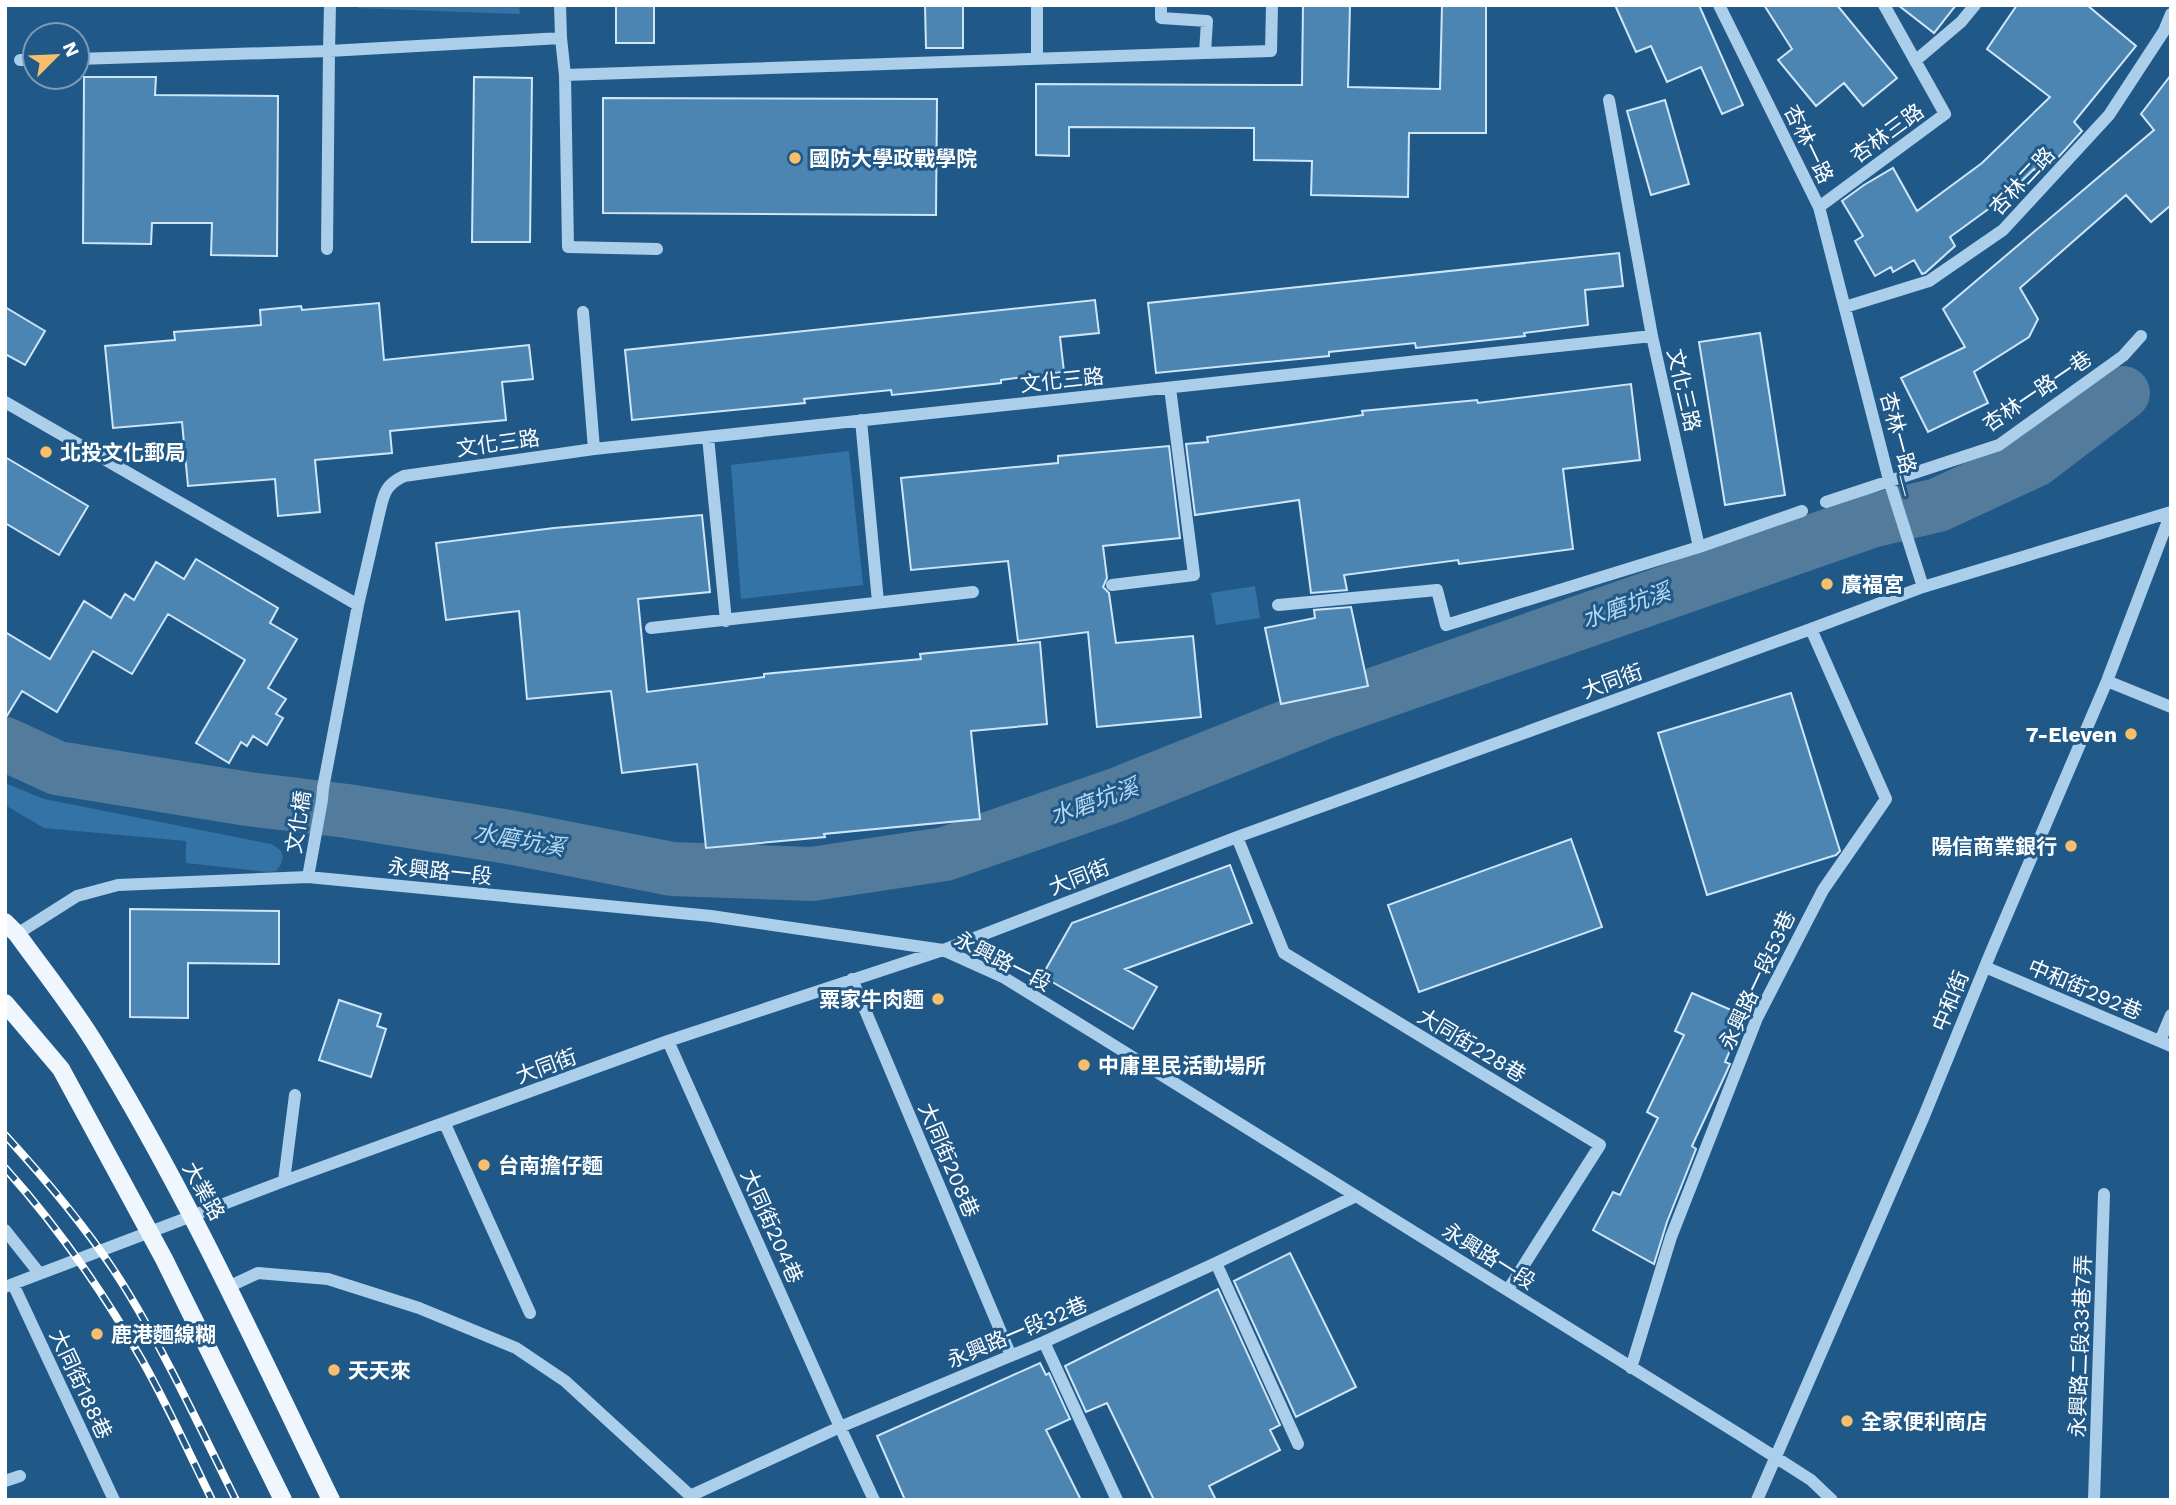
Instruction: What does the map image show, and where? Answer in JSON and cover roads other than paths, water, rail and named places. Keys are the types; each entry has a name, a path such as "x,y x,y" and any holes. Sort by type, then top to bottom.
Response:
{"main road":[{"name":"大業路","path":"11,928 93,1040 192,1217 331,1500"},
{"path":"5,1003 61,1069 149,1232 283,1500"}],"street":[{"path":"327,249 330,5"},
{"path":"560,5 565,75 568,247 657,249"},
{"path":"1037,5 1037,59"},
{"path":"1161,5 1161,18 1207,21"},
{"path":"1205,53 1207,5"},
{"path":"565,75 1271,51 1272,5"},
{"name":"杏林一路","path":"1719,5 1819,206 1845,307"},
{"name":"杏林三路","path":"1819,206 1945,114 1884,5"},
{"path":"1915,61 1961,22 1975,5"},
{"name":"杏林二路","path":"1845,307 1929,281 2003,230 2109,115 2164,31 2171,14"},
{"path":"91,59 329,51 561,38"},
{"path":"1609,100 1652,336"},
{"name":"杏林一路＿","path":"1845,307 1889,480 1923,587"},
{"path":"583,312 594,449"},
{"name":"文化三路","path":"326,773 358,606 383,495 392,481 419,472 594,449 1652,336 1699,547"},
{"name":"杏林一路一巷","path":"1826,502 1999,445 2123,356 2141,337"},
{"path":"1112,585 1194,575 1170,388"},
{"path":"5,402 358,606"},
{"path":"861,421 878,602"},
{"path":"708,437 726,621"},
{"path":"1278,605 1437,590 1446,625 1699,547 1802,511"},
{"name":"大同街","path":"9,1285 668,1041 943,950 1237,836 1923,587 2171,512"},
{"name":"中和街","path":"1757,1500 1924,1116 2107,681 2171,512"},
{"path":"651,628 973,592"},
{"name":"永興路一段53巷","path":"1631,1368 1671,1237 1757,1018 1823,890 1886,799 1811,629"},
{"path":"2107,681 2171,707"},
{"name":"文化橋","path":"308,877 326,773"},
{"name":"大同街228巷","path":"1237,836 1284,953 1600,1144 1508,1290"},
{"name":"永興路一段","path":"11,928 77,896 118,885 308,877 712,916 943,950 1003,977 1811,1480 1832,1500"},
{"name":"中和街292巷","path":"1985,967 2165,1044"},
{"name":"大同街208巷","path":"852,979 1011,1356"},
{"path":"2165,1044 2171,1015"},
{"name":"大同街204巷","path":"668,1041 874,1500"},
{"path":"284,1181 295,1095"},
{"path":"445,1124 530,1312"},
{"name":"永興路二段33巷7弄","path":"2094,1500 2104,1194"},
{"name":"永興路一段32巷","path":"692,1498 840,1427 1044,1342 1216,1264 1356,1196"},
{"path":"5,1230 39,1273"},
{"path":"1216,1264 1298,1444"},
{"path":"228,1287 258,1273 328,1279 419,1308 516,1348 565,1381 692,1498"},
{"name":"大同街188巷","path":"9,1285 114,1500"},
{"path":"1044,1342 1118,1500"},
{"path":"5,1481 20,1476"}],"waterway":[{"name":"水磨坑溪","path":"5,744 57,768 509,837 672,869 812,874 945,854 1116,795 1327,711 1871,521 1938,505 2035,460 2123,393"}],"railway":[{"path":"5,1135 70,1210 127,1291 170,1368 236,1500"},
{"path":"5,1168 61,1237 112,1310 152,1377 212,1500"}],"place":[{"name":"國防大學政戰學院","path":"795,158"},
{"name":"北投文化郵局","path":"46,452"},
{"name":"廣福宮","path":"1827,584"},
{"name":"7-Eleven","path":"2131,734"},
{"name":"陽信商業銀行","path":"2071,846"},
{"name":"粟家牛肉麵","path":"938,999"},
{"name":"中庸里民活動場所","path":"1084,1065"},
{"name":"台南擔仔麵","path":"484,1165"},
{"name":"鹿港麵線糊","path":"97,1334"},
{"name":"天天來","path":"334,1370"},
{"name":"全家便利商店","path":"1847,1421"}]}
